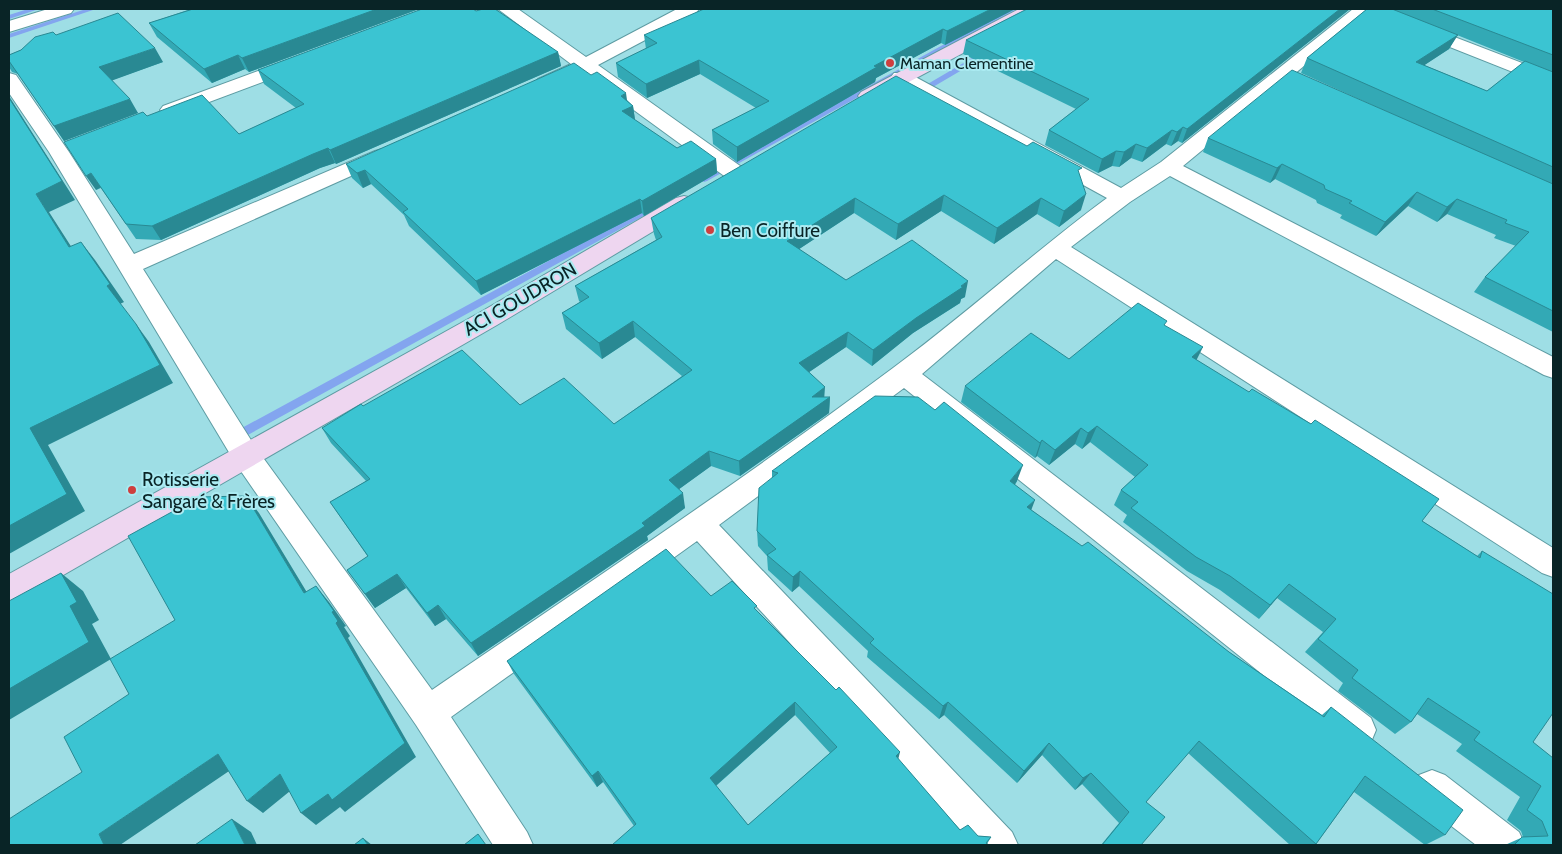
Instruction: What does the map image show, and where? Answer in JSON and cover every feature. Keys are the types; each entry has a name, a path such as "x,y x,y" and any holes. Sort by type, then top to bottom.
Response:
{"street":[{"path":"9,27 65,9"},
{"path":"507,9 584,65 726,179"},
{"path":"530,89 584,65 690,9"},
{"path":"851,106 1032,9"},
{"path":"428,713 699,523 904,374 1055,248 1122,197 1169,167 1294,79 1371,10"},
{"path":"1397,20 1553,82"},
{"path":"152,117 310,58"},
{"path":"901,78 1122,197"},
{"path":"9,79 68,148 130,265 246,456 428,713 514,845"},
{"path":"130,265 403,146"},
{"path":"1169,167 1553,368"},
{"name":"ACI GOUDRON","path":"9,590 479,324 726,179"},
{"path":"1055,248 1553,564"},
{"path":"904,374 1381,747"},
{"path":"699,523 999,845"},
{"path":"1412,772 1506,845"}],"building":[{"path":"193,9 377,9 242,58 238,55 204,69 149,23"},
{"path":"422,9 473,9 476,11 495,9 558,52 330,150 328,148 313,154 152,226 126,224 91,173 86,176 64,142 143,112 147,116 202,95 239,134 304,104 258,70"},
{"path":"704,9 991,9 947,31 943,29 874,66 877,67 737,147 712,130 769,101 699,60 646,84 616,63 657,43 644,35"},
{"path":"1027,9 1340,9 1187,129 1183,127 1177,132 1172,130 1147,148 1136,144 1124,152 1116,151 1102,159 1049,130 1089,99 966,40"},
{"path":"1367,9 1392,9 1458,35 1416,62 1487,91 1525,61 1553,72 1553,167 1307,58"},
{"path":"1432,9 1553,9 1553,55"},
{"path":"118,13 155,48 99,67 130,99 54,126 9,61 9,55 21,50 35,37 53,32 56,35"},
{"path":"574,63 591,75 597,72 626,93 621,96 633,106 622,111 677,148 691,141 716,159 642,201 640,199 476,281 403,212 408,209 365,170 357,173 346,164"},
{"path":"1292,70 1553,184 1553,311 1485,277 1529,232 1505,223 1507,220 1457,199 1447,207 1417,192 1385,222 1349,203 1352,201 1325,189 1324,185 1282,164 1277,168 1208,138"},
{"path":"896,76 1027,146 1033,142 1082,168 1078,170 1086,194 1064,211 1041,198 997,228 944,195 898,224 855,198 787,241 846,280 912,240 968,281 961,286 963,287 916,318 873,350 848,332 799,363 825,387 812,397 830,397 739,461 709,451 669,480 683,493 642,523 645,526 471,643 438,605 427,613 397,574 365,594 347,570 368,556 330,502 370,479 322,428 361,404 363,406 462,350 520,405 564,378 614,424 692,370 633,321 599,343 562,313 589,297 575,286 662,237 651,218"},
{"path":"9,98 62,181 36,194 69,247 81,242 110,284 107,286 136,324 160,365 30,428 67,494 9,526"},
{"path":"1138,303 1167,321 1164,325 1203,347 1192,357 1249,392 1252,389 1311,424 1315,420 1439,499 1422,521 1480,558 1482,551 1553,594 1553,713 1533,742 1553,758 1553,845 1514,845 1522,837 1548,836 1542,821 1527,810 1541,786 1474,740 1480,732 1428,698 1411,722 1352,678 1358,670 1318,639 1336,619 1289,584 1270,605 1230,576 1196,557 1131,508 1138,502 1121,490 1148,465 1097,426 1088,433 1081,428 1055,450 1042,440 1040,443 965,386 1031,333 1069,359"},
{"path":"875,396 918,397 935,410 944,402 1023,465 1010,481 1035,500 1027,507 1082,546 1088,542 1229,652 1324,717 1331,707 1463,810 1445,835 1365,776 1316,844 1199,741 1146,802 1165,817 1141,845 1102,845 1129,812 1091,773 1083,778 1049,743 1024,771 948,702 943,706 870,643 874,639 800,571 793,577 767,555 776,549 757,531 759,488 778,473 772,471"},
{"path":"246,496 304,593 316,586 334,611 332,612 338,621 336,623 405,743 332,800 328,794 301,813 280,774 247,801 218,754 99,834 104,845 9,845 9,819 82,772 64,737 129,694 110,659 175,620 128,536 199,497"},
{"path":"666,549 711,596 732,581 757,606 754,608 836,690 839,687 900,752 896,756 960,830 968,825 978,836 991,837 986,843 989,845 612,845 636,824 598,771 592,776 507,661","holes":["795,702 837,747 748,825 710,778"]},
{"path":"61,573 77,602 70,606 89,642 9,689 9,601"},
{"path":"232,819 245,845 195,845"},
{"path":"478,834 486,845 464,845"},
{"path":"363,838 368,845 354,845"}],"waterway":[{"path":"9,17 35,9"},
{"path":"9,36 92,9"},
{"path":"704,179 1013,9"},
{"path":"918,92 987,53"},
{"path":"233,438 655,206"}],"place":[{"name":"Maman Clementine","path":"890,63"},
{"name":"Ben Coiffure","path":"710,230"},
{"name":"Rotisserie Sangaré & Frères","path":"132,490"}]}
